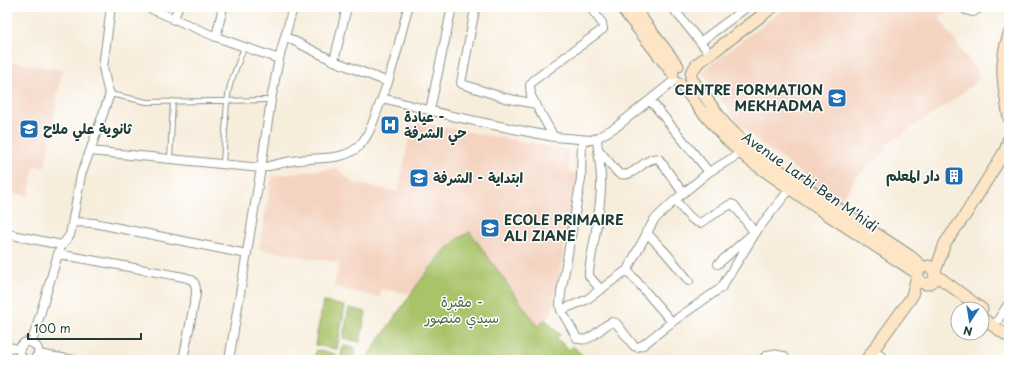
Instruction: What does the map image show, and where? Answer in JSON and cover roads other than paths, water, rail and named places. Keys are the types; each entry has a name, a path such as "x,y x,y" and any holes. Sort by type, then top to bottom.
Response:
{"main road":[{"name":"Avenue Larbi Ben M'hidi","path":"622,7 677,74"},
{"name":"Avenue Larbi Ben M'hidi","path":"633,7 677,74 712,124 724,137 772,165 910,256 927,274"},
{"path":"677,74 687,82 693,72 710,54 773,7"},
{"path":"1009,34 1005,44 1002,71 1009,118"},
{"name":"Avenue Larbi Ben M'hidi","path":"693,72 726,125 759,168 969,301"},
{"path":"677,74 693,72"},
{"path":"866,360 911,298 945,243 968,212 1005,151 1009,141"},
{"path":"927,274 960,301"},
{"name":"Avenue Larbi Ben M'hidi","path":"990,318 996,324 1009,328"},
{"path":"990,321 996,324 1009,337"}],"street":[{"path":"32,342 58,254 62,245 70,235 81,175 110,94 103,67 111,7"},
{"path":"147,7 216,37 279,59"},
{"path":"174,20 178,7"},
{"path":"216,37 223,7"},
{"path":"229,360 271,100 279,59 293,7"},
{"path":"334,61 347,7"},
{"path":"90,151 261,168 300,160 327,158 351,152 362,144 382,98 397,51 408,7"},
{"path":"430,110 452,7"},
{"path":"474,7 475,10 461,82 462,84 505,98 536,104"},
{"path":"554,137 536,104 530,90 530,85 534,80 602,29 602,23 590,7"},
{"path":"672,7 710,54"},
{"path":"963,7 966,10 973,12 982,7"},
{"path":"1003,7 1009,10"},
{"path":"700,42 745,8"},
{"path":"286,37 334,61 388,82"},
{"path":"382,98 452,116 554,137 591,140 616,127 650,100 677,74"},
{"path":"650,100 709,172"},
{"path":"597,138 601,173 601,190 589,276 600,290"},
{"path":"582,140 581,179 560,305 561,310 576,338 580,340 588,339 612,322 616,323 634,346 637,347 643,345 672,322 721,288 756,231 790,189"},
{"path":"598,148 618,173 622,175 628,174 653,158 659,159 683,193"},
{"path":"561,310 586,300 627,270 646,232 654,220 683,193 709,172 745,150"},
{"path":"675,200 698,223 731,204 734,205 756,231"},
{"path":"73,222 94,223 247,254"},
{"path":"718,264 756,231"},
{"path":"646,232 689,281"},
{"path":"7,234 62,245"},
{"path":"58,254 173,275 190,279 195,282 196,294 183,360"},
{"path":"627,270 672,322"},
{"path":"996,324 1009,302"},
{"path":"25,360 20,354 20,349 22,344 27,342 32,342 36,345 38,349 35,357 74,360"},
{"path":"7,347 20,349"},
{"path":"874,349 885,360"},
{"path":"762,360 769,354 784,356"}],"lane":[{"path":"224,164 227,101 230,85 244,47"},
{"path":"110,94 147,102 271,100"},
{"path":"170,159 173,102"}],"place":[{"name":"CENTRE FORMATION MEKHADMA","path":"837,98"},
{"name":"عيادة - حي الشرفة","path":"390,125"},
{"name":"ثانوية علي ملاح","path":"29,129"},
{"name":"دار المعلم","path":"954,176"},
{"name":"ابتداية - الشرفة","path":"419,178"},
{"name":"ECOLE PRIMAIRE ALI ZIANE","path":"490,228"}],"park label":[{"name":"مقبرة - سيدي منصور","path":"462,310"}]}
